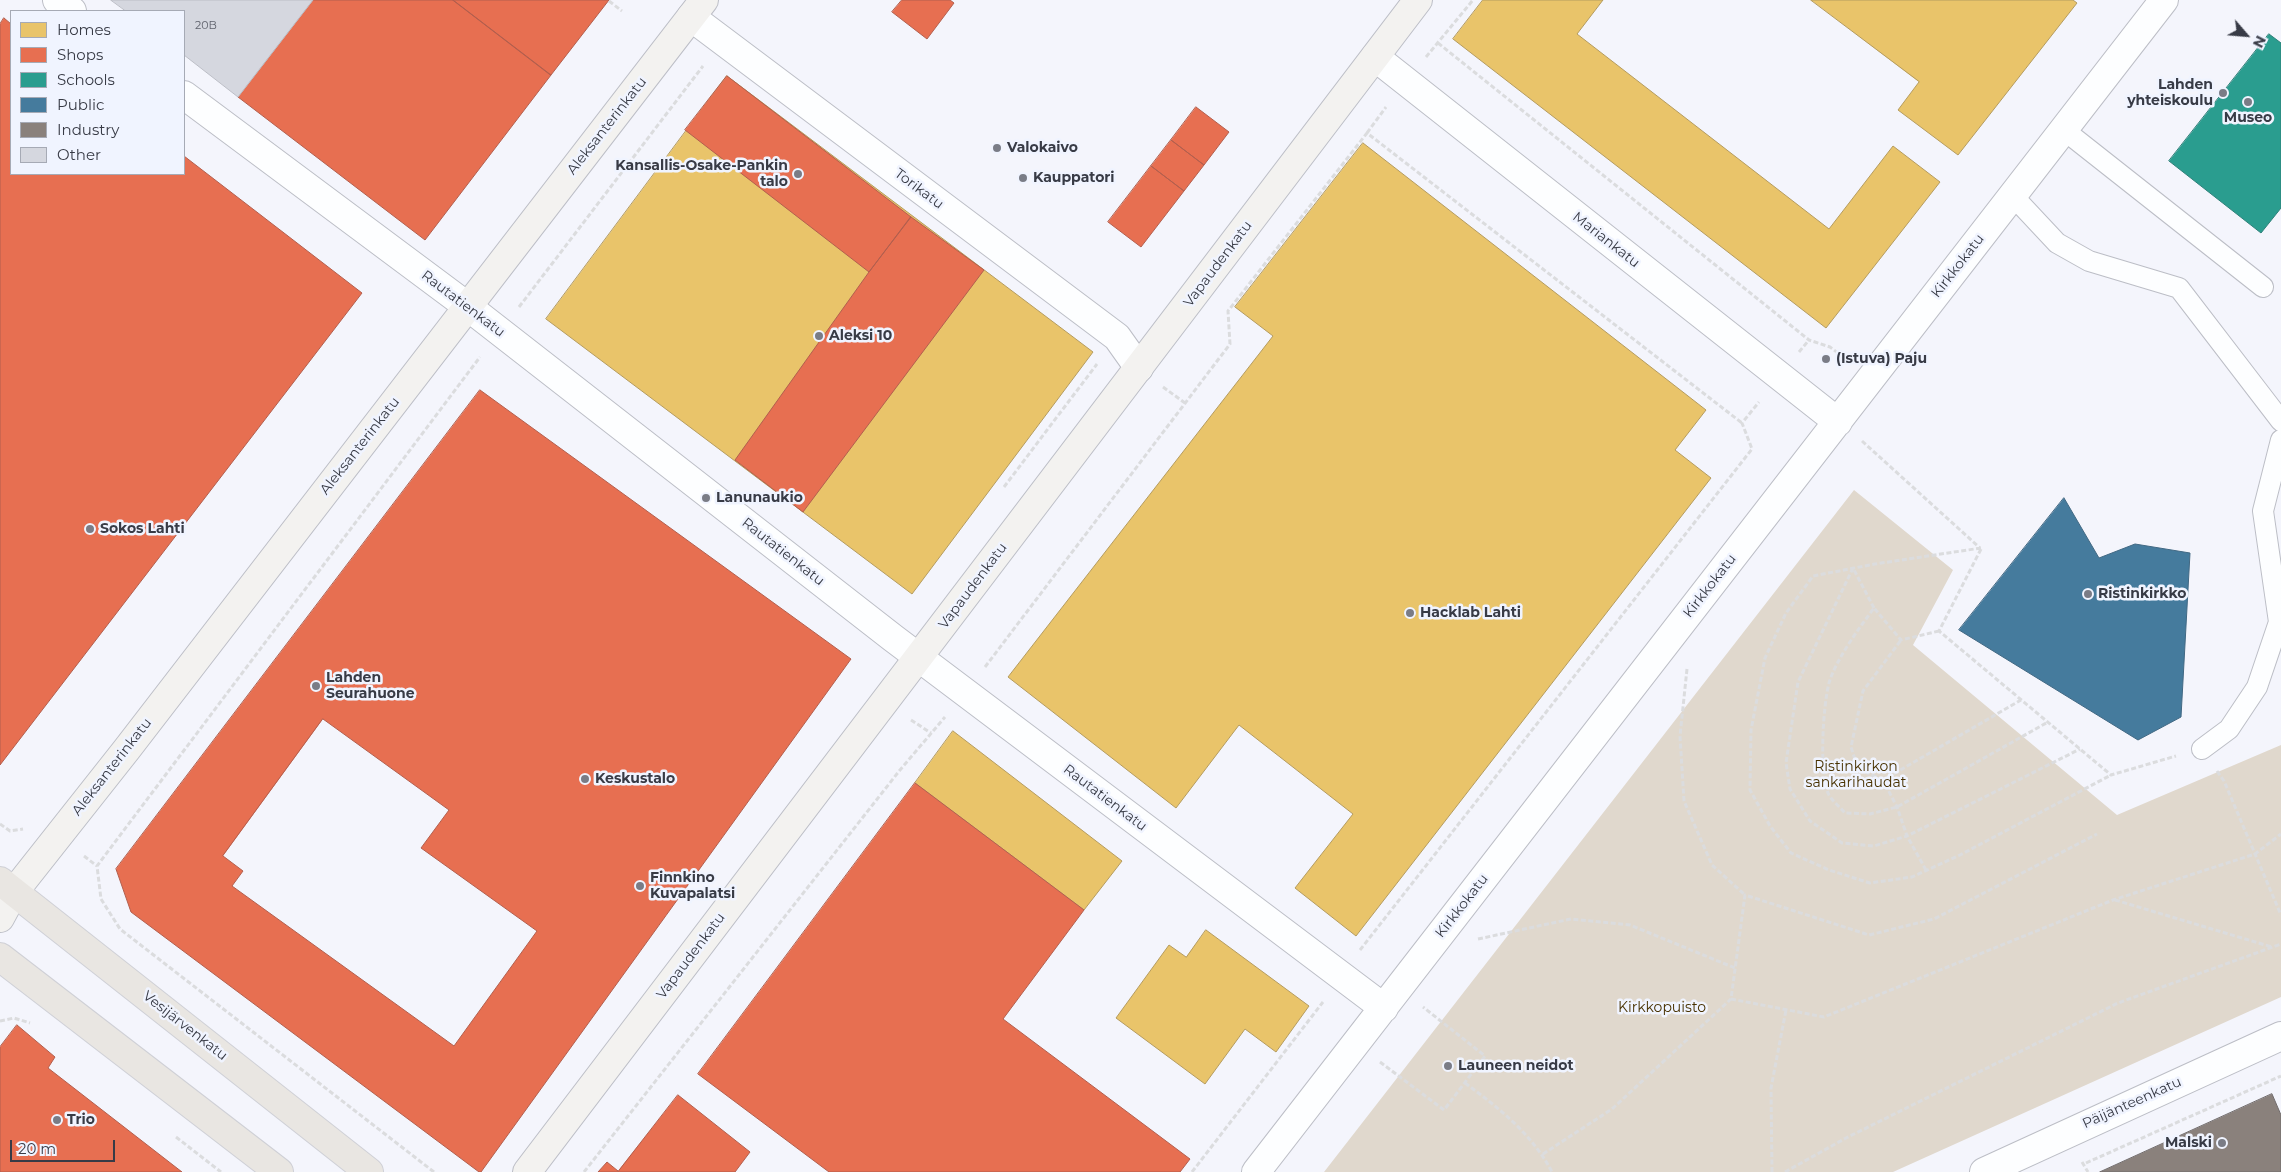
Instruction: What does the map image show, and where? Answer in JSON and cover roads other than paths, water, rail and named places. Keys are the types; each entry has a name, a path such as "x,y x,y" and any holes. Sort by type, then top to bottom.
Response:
{"main road":[{"name":"Vapaudenkatu","path":"527,1172 1418,0"},
{"name":"Aleksanterinkatu","path":"0,918 5,891 133,741 697,8"},
{"name":"Vesijärvenkatu","path":"5,891 369,1172"},
{"path":"0,957 279,1172"}],"street":[{"path":"57,0 71,10"},
{"name":"Kirkkokatu","path":"1256,1172 1384,1008 1847,429 1871,379 2164,0"},
{"name":"Torikatu","path":"697,8 722,41 1117,337 1138,368"},
{"name":"Mariankatu","path":"1375,57 1847,429"},
{"name":"Rautatienkatu","path":"185,96 468,306 918,657 1384,1008"},
{"name":"Päijänteenkatu","path":"1984,1172 2281,1036"}],"lane":[{"path":"2064,130 2263,287"},
{"path":"2013,196 2057,243 2089,262 2179,288 2281,421"},
{"path":"2202,749 2229,730 2258,687 2279,622 2263,510 2276,480 2281,440"}],"place":[{"name":"Lahden yhteiskoulu","path":"2223,93"},
{"name":"Museo","path":"2248,102"},
{"name":"Valokaivo","path":"997,148"},
{"name":"Kansallis-Osake-Pankin talo","path":"798,174"},
{"name":"Kauppatori","path":"1023,178"},
{"name":"Aleksi 10","path":"819,336"},
{"name":"(Istuva) Paju","path":"1826,359"},
{"name":"Lanunaukio","path":"706,498"},
{"name":"Sokos Lahti","path":"90,529"},
{"name":"Ristinkirkko","path":"2088,594"},
{"name":"Hacklab Lahti","path":"1410,613"},
{"name":"Lahden Seurahuone","path":"316,686"},
{"name":"Keskustalo","path":"585,779"},
{"name":"Finnkino Kuvapalatsi","path":"640,886"},
{"name":"Launeen neidot","path":"1448,1066"},
{"name":"Trio","path":"57,1120"},
{"name":"Malski","path":"2222,1143"}],"park label":[{"name":"Ristinkirkon sankarihaudat","path":"1856,776"},
{"name":"Kirkkopuisto","path":"1662,1008"}]}
